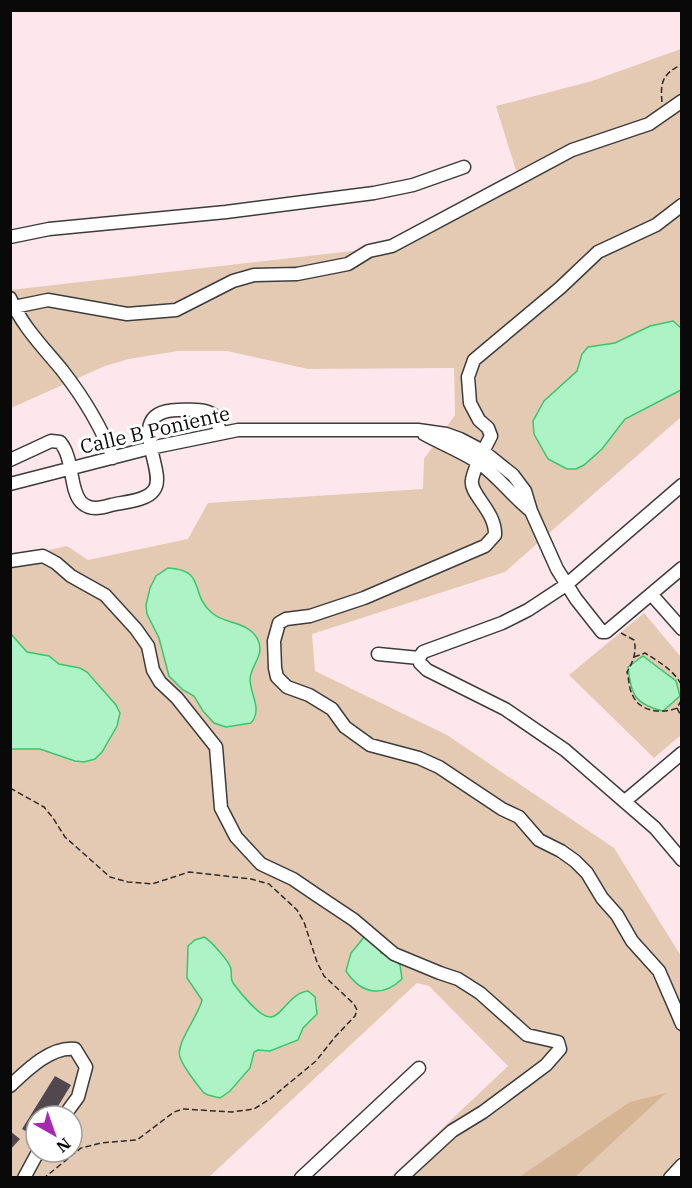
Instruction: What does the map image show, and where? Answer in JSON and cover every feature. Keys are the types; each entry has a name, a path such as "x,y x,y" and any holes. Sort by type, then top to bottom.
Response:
{"street":[{"path":"12,302 48,300 127,314 176,310 233,281 254,275 297,274 348,264 369,251 392,246 572,150 649,124 681,101"},
{"path":"10,237 49,230 226,212 374,193 413,185 464,167"},
{"path":"681,205 656,225 598,252 560,288 474,360 468,377 470,403 491,436 472,480 472,488 489,512 495,525 495,535 484,546 364,598 310,616 286,619 279,623 274,641 277,677 286,687 309,695 332,709 345,727 370,745 419,758 439,767 519,818 539,840 575,861 587,873 602,898 617,915 632,941 659,971 681,1024"},
{"path":"12,302 41,346 80,393 106,439 112,458"},
{"path":"10,460 51,441 60,442 66,449 80,500 88,507 98,508 146,497 154,491 158,483 150,448 151,422 154,416 163,411 202,410 214,415 221,433"},
{"name":"Calle B Poniente","path":"10,484 150,448 221,433 281,429 418,430 446,434 513,475 525,491 531,511 566,585 603,633 651,594"},
{"path":"681,485 566,585 517,616 423,652 419,658 420,663 427,670 505,709 565,750 655,828 681,861"},
{"path":"10,561 43,556 56,563 71,576 105,595 136,629 148,646 153,670 160,682 177,698 216,747 221,808 236,837 261,864 293,879 325,900 354,920 394,954 458,979 480,993 527,1035 558,1042 560,1049 558,1053 546,1065 503,1098 452,1131 401,1178"},
{"path":"681,568 651,594 681,629"},
{"path":"378,654 419,658"},
{"path":"625,801 681,753"},
{"path":"10,1086 29,1069 53,1054 64,1048 75,1049 86,1067 78,1097 73,1104"},
{"path":"301,1178 418,1068"},
{"path":"24,1178 32,1164"},
{"path":"670,1178 681,1165"}],"path":[{"path":"663,115 661,89 664,76 681,64"},
{"path":"620,633 634,640 636,647 634,660 627,672 633,697 648,709 658,711 677,708"},
{"path":"633,658 645,653 677,676 681,686"},
{"path":"681,699 677,708 681,718"},
{"path":"10,788 44,807 65,837 110,877 128,882 152,884 189,872 251,879 269,884 297,910 304,922 316,962 324,976 354,1004 357,1010 355,1016 316,1061 270,1099 254,1109 232,1112 189,1109 174,1112 137,1140 101,1143 81,1148 44,1178"}],"shaded area":[{"path":"681,49 681,417 505,572 312,634 315,671 447,735 614,848 681,956 681,1177 391,1177 508,1066 429,986 417,983 209,1177 11,1177 11,558 67,546 88,560 188,539 208,503 423,489 424,459 455,415 454,368 308,369 227,351 178,351 129,359 105,366 11,408 10,290 370,249 438,228 460,218 500,192 518,177 496,106 592,81"},
{"path":"673,321 681,328 681,390 625,419 602,449 584,465 576,469 567,469 548,459 534,434 533,421 544,401 577,371 582,354 588,347 615,343 650,326"},
{"path":"168,568 188,573 193,578 205,606 212,613 249,629 258,640 259,655 250,679 256,707 251,723 226,727 214,723 194,696 183,690 169,676 159,638 147,614 146,605 156,576"},
{"path":"644,613 681,657 681,735 654,758 569,675"},
{"path":"11,634 27,652 49,656 59,664 80,668 87,672 116,705 120,713 117,726 102,752 95,759 84,762 75,761 40,749 11,749"},
{"path":"643,656 676,681 680,696 663,711 640,701 633,691 628,667"},
{"path":"365,936 376,942 381,953 394,959 400,965 402,979 387,989 372,991 365,989 358,985 346,971 351,953"},
{"path":"204,937 227,961 233,983 261,1013 266,1016 275,1016 296,996 308,991 315,997 317,1014 303,1028 298,1040 270,1051 254,1052 250,1068 230,1091 220,1098 204,1093 184,1066 179,1051 202,1000 187,978 188,946"},
{"path":"666,1093 575,1177 519,1177 630,1102"}],"building":[{"path":"55,1076 71,1085 59,1104 38,1104"},
{"path":"10,1131 20,1139 10,1150"}]}
